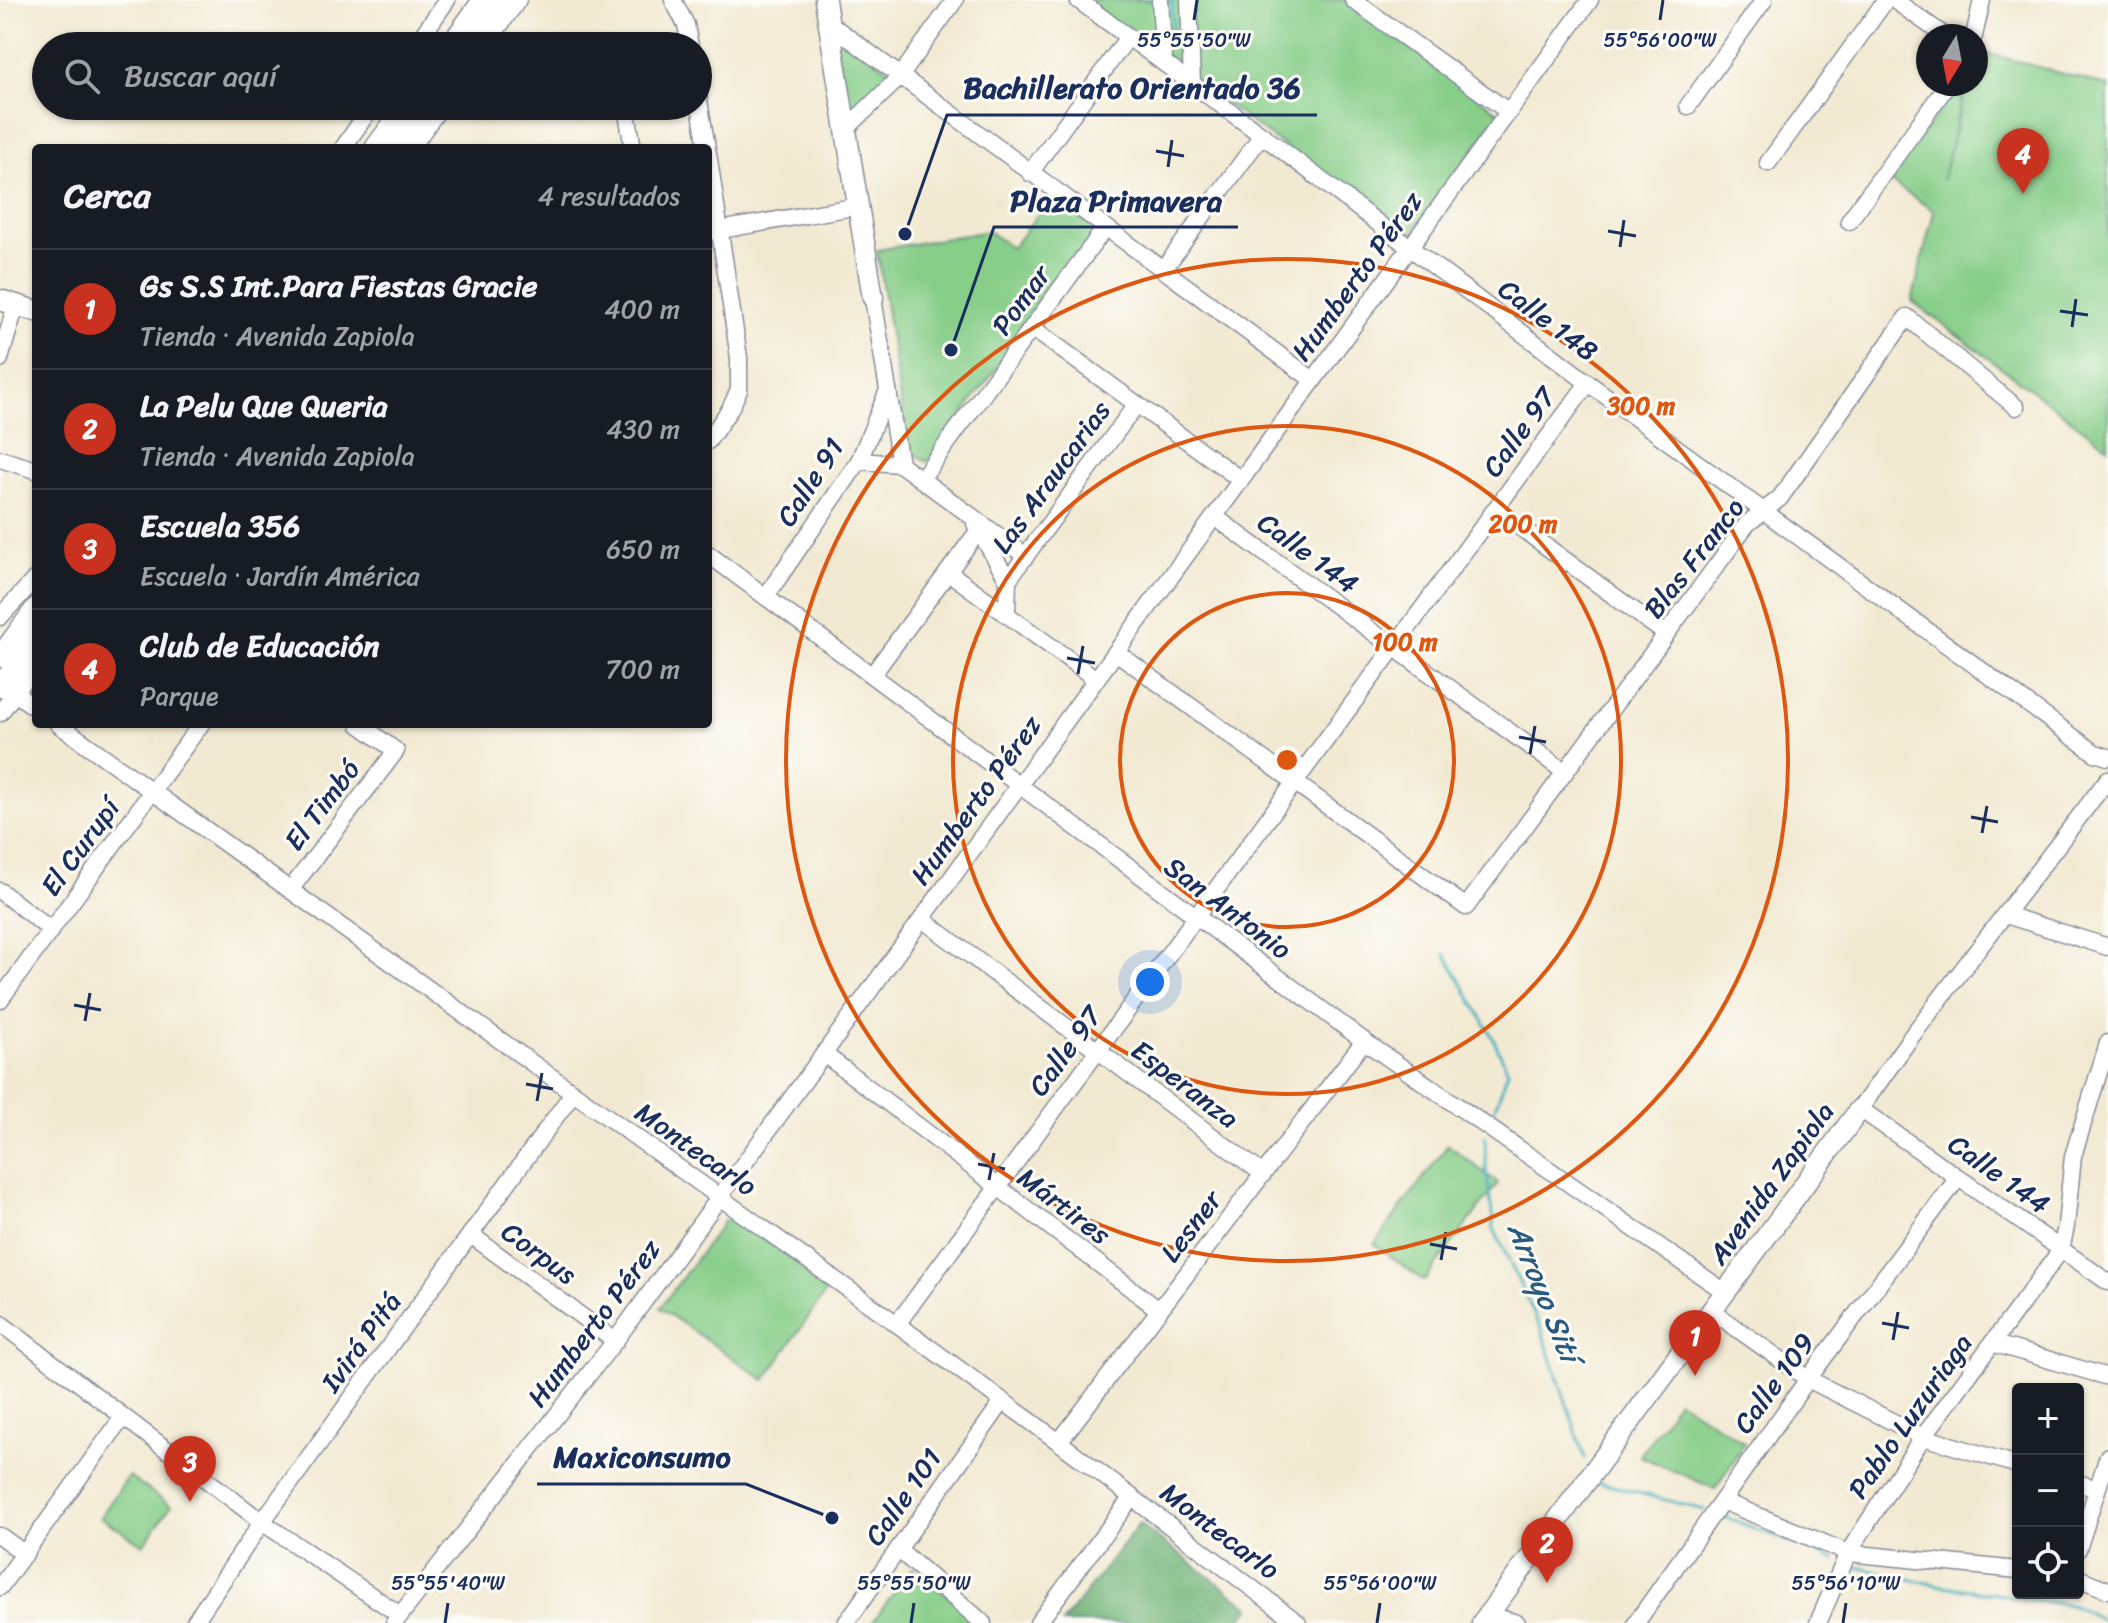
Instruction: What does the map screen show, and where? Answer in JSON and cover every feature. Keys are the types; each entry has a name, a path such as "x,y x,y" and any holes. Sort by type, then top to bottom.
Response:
{"main road":[{"path":"460,32 483,0"},
{"path":"479,32 502,0"},
{"path":"825,0 873,298"},
{"path":"378,144 396,120"},
{"path":"397,144 415,120"},
{"path":"8,302 32,310"},
{"path":"0,657 31,635"},
{"path":"6,688 31,635"},
{"name":"Avenida Zapiola","path":"1485,1619 1860,1109"}],"street":[{"path":"425,32 447,0"},
{"path":"495,32 518,0"},
{"path":"673,0 687,32"},
{"path":"846,129 899,78 955,0"},
{"name":"Calle 148","path":"1078,0 1262,135 1588,383 2095,753 2108,757"},
{"path":"1160,0 1164,63"},
{"path":"1189,0 1192,84"},
{"name":"Humberto Pérez","path":"397,1619 615,1341 1590,0"},
{"path":"1688,106 1764,0"},
{"path":"1768,163 1886,0"},
{"path":"1894,0 1928,24"},
{"path":"1977,24 1982,0"},
{"path":"1363,3 1509,112"},
{"path":"830,24 899,78 1313,380"},
{"path":"1030,173 1128,37"},
{"path":"1849,221 1939,96"},
{"path":"346,144 362,120"},
{"path":"414,144 431,120"},
{"path":"628,120 632,144"},
{"path":"703,120 707,144"},
{"path":"1163,270 1262,135"},
{"path":"712,203 714,230 739,358 739,390 712,435"},
{"path":"714,230 859,206"},
{"name":"Pomar","path":"921,479 1105,228"},
{"path":"873,298 900,464"},
{"path":"0,359 8,302"},
{"name":"Blas Franco","path":"1295,782 1466,907 1747,524 1780,498 1907,317 2016,407"},
{"name":"Calle 144","path":"1032,328 1241,480"},
{"name":"Calle 97","path":"897,1324 1588,383"},
{"name":"Calle 91","path":"766,596 859,461 888,390"},
{"name":"Las Araucarias","path":"1008,580 1136,405"},
{"path":"0,459 32,469"},
{"path":"859,461 900,464 1026,556"},
{"path":"1495,509 1666,634"},
{"path":"969,515 1008,580 1007,613"},
{"name":"Calle 144","path":"1215,517 1565,772"},
{"name":"Las Araucarias","path":"873,674 979,530"},
{"name":"San Antonio","path":"712,557 1364,1041 1725,1292"},
{"path":"948,572 1096,679"},
{"path":"31,635 0,620 32,583"},
{"path":"1116,652 1295,782"},
{"path":"0,713 6,688 32,668"},
{"path":"6,688 32,705"},
{"name":"Montecarlo","path":"64,728 897,1324 1298,1623"},
{"name":"El Curupí","path":"0,1000 198,728"},
{"name":"El Timbó","path":"290,890 396,751 364,728"},
{"name":"Avenida Zapiola","path":"1860,1109 1911,1037 2108,779"},
{"path":"0,891 51,930"},
{"path":"2006,915 2108,947"},
{"name":"Esperanza","path":"922,919 1263,1174"},
{"name":"Lesner","path":"1059,1442 1364,1041"},
{"path":"2061,1250 2073,1156 2108,1043"},
{"name":"Mártires","path":"824,1054 1159,1310"},
{"name":"Ivirá Pitá","path":"194,1623 262,1522 573,1093"},
{"name":"Calle 144","path":"1860,1109 2108,1282"},
{"name":"Calle 109","path":"1636,1623 1808,1379 1958,1178"},
{"name":"Corpus","path":"471,1235 615,1341"},
{"name":"Pablo Luzuriaga","path":"1818,1623 1848,1553 1923,1437 2061,1250"},
{"path":"1712,1311 1808,1379 1923,1437 2012,1463"},
{"path":"0,1323 262,1522 397,1619"},
{"path":"1992,1343 2108,1377"},
{"name":"Calle 101","path":"846,1623 1003,1401"},
{"path":"0,1587 123,1417"},
{"path":"2084,1530 2106,1467"},
{"path":"2084,1485 2097,1489"},
{"path":"1038,1623 1132,1497"},
{"path":"1722,1501 1848,1553 2012,1569"},
{"path":"0,1536 25,1554"},
{"path":"898,1549 983,1623"},
{"path":"2084,1580 2108,1590"},
{"path":"1485,1619 1517,1623"}],"green space":[{"path":"1083,0 1345,0 1500,113 1409,237"},
{"path":"834,31 892,72 846,118"},
{"path":"1988,53 2108,86 2108,447 1912,301 1934,211 1888,180 1951,96 1962,96 1942,181 1964,96 1988,96"},
{"path":"1052,196 1098,231 927,462 908,450 877,250 988,231 1012,248"},
{"path":"1448,1145 1498,1183 1424,1281 1374,1244"},
{"path":"725,1220 741,1221 829,1287 765,1380 660,1308"},
{"path":"1678,1400 1745,1443 1715,1489 1640,1456"},
{"path":"129,1476 171,1506 143,1545 100,1517"},
{"path":"1139,1524 1251,1608 1237,1623 1062,1623"},
{"path":"912,1568 982,1623 872,1623"}],"waterway":[{"name":"Arroyo Sití","path":"1172,0 1173,39"},
{"name":"Arroyo Sití","path":"1445,954 1491,1034 1508,1071 1491,1119"},
{"name":"Arroyo Sití","path":"1485,1136 1494,1229 1542,1331 1585,1458"},
{"name":"Arroyo Sití","path":"1597,1482 1704,1510"},
{"name":"Arroyo Sití","path":"1722,1516 1835,1559"},
{"name":"Arroyo Sití","path":"1852,1566 1937,1585 2075,1606 2108,1623"}],"place":[{"name":"Club de Educación","path":"2023,194"},
{"name":"Bachillerato Orientado 36","path":"905,234"},
{"name":"Plaza Primavera","path":"951,350"},
{"name":"Gs S.S Int.Para Fiestas Gracie","path":"1695,1376"},
{"name":"Escuela 356","path":"190,1502"},
{"name":"Maxiconsumo","path":"832,1518"},
{"name":"La Pelu Que Queria","path":"1547,1583"}]}
